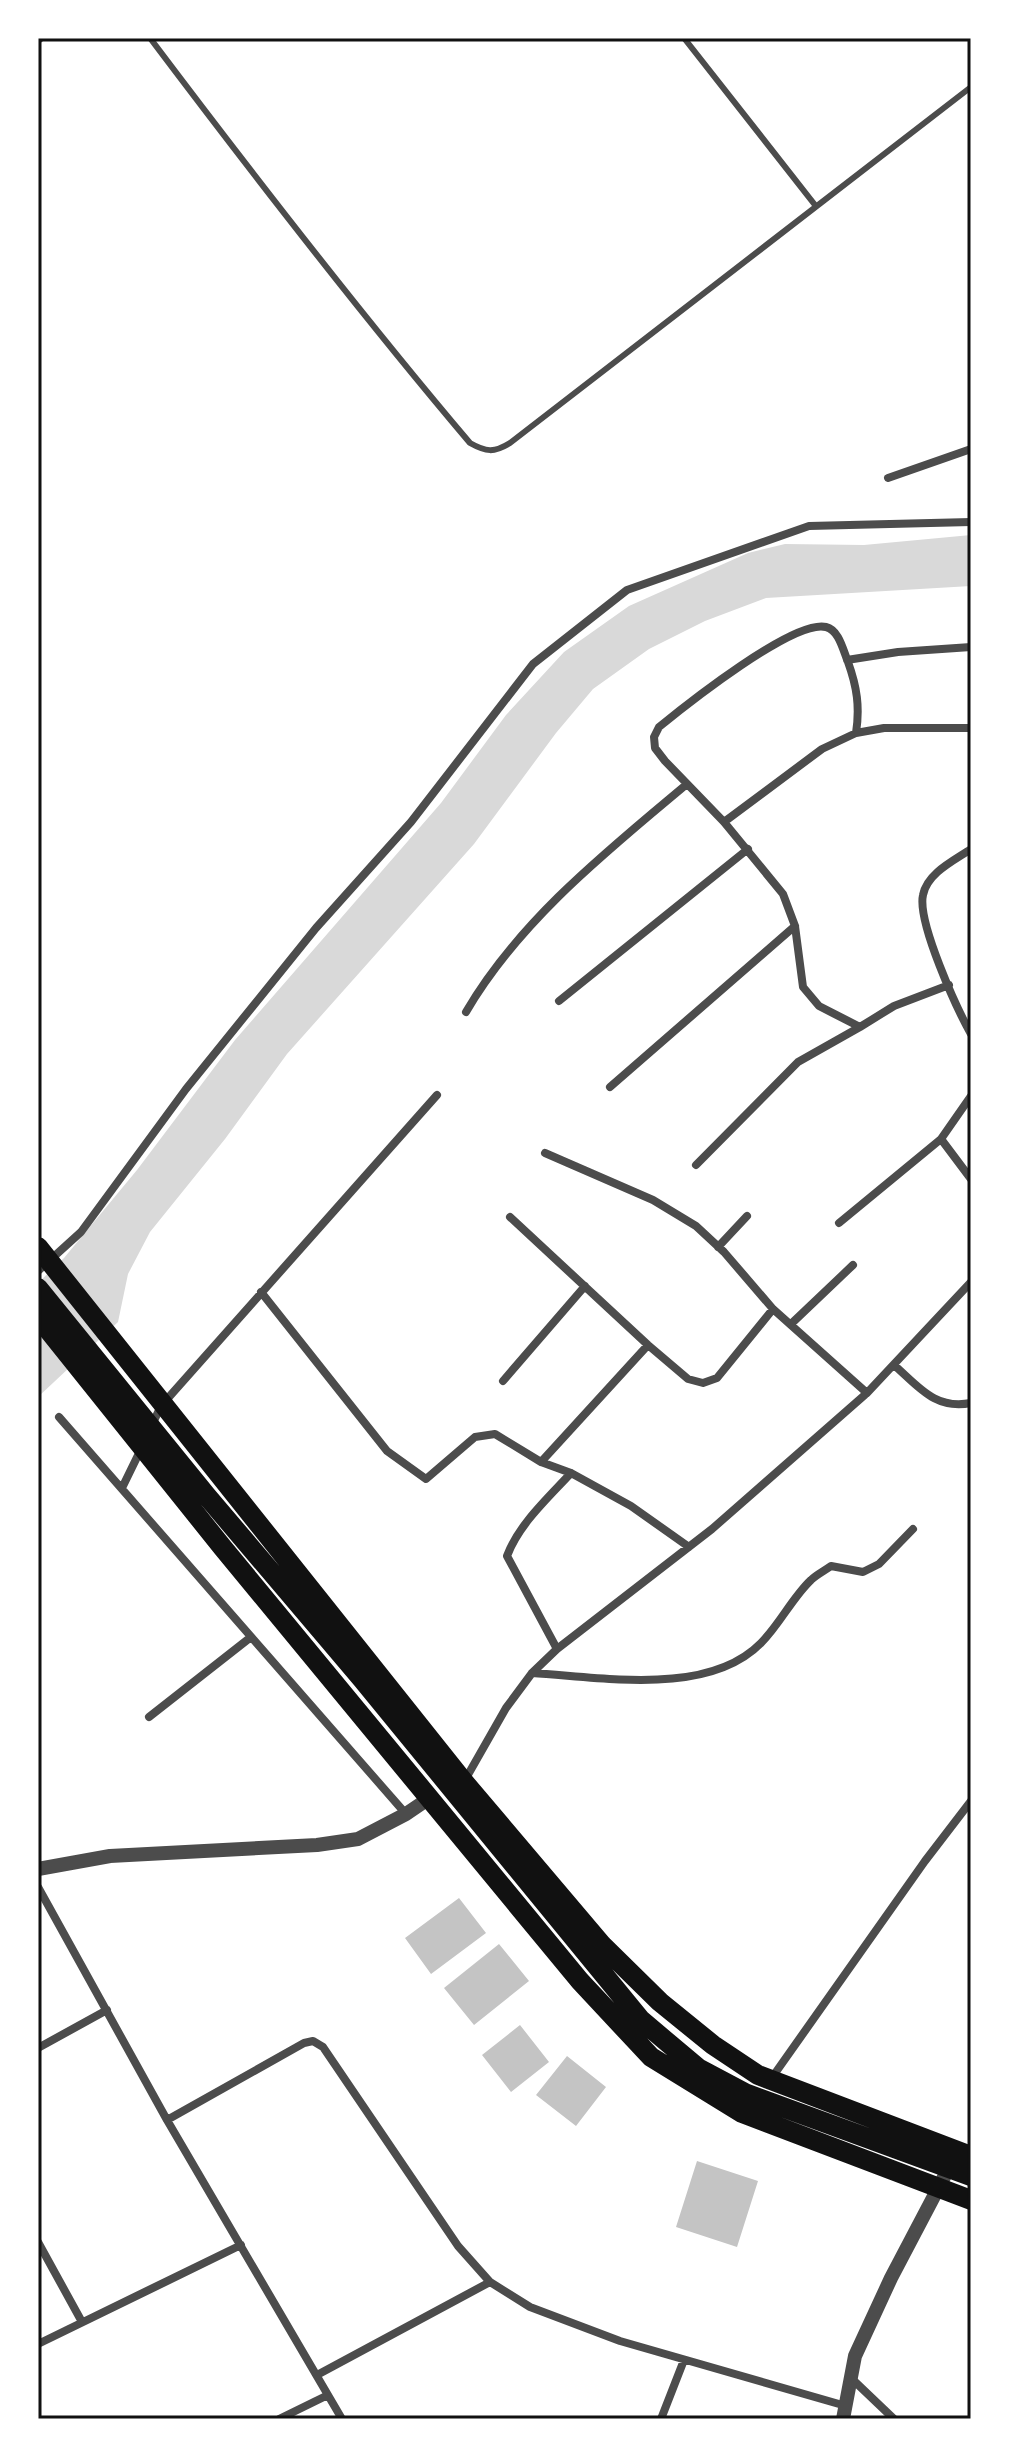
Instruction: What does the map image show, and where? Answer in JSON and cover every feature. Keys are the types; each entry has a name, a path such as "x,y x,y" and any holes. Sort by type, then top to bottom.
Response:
{"highway":[{"path":"38,1247 464,1782 602,1945 660,2002 713,2045 758,2075 964,2154"},
{"path":"38,1288 641,2020 698,2068 747,2094 971,2176"},
{"path":"38,1317 580,1981 651,2057 742,2113 971,2200"}],"street":[{"path":"888,478 971,449"},
{"path":"38,1271 81,1232 186,1089 316,928 411,822 533,664 627,590 809,526 971,522"},
{"path":"856,733 859,710 856,685 839,638 830,628 821,626 759,653 659,727 654,737 655,748 748,849 783,894 795,926 803,987 819,1006 860,1027"},
{"path":"847,660 898,652 971,647"},
{"path":"724,822 822,749 856,733 884,728 971,728"},
{"path":"466,1012 481,986 568,888 687,784"},
{"path":"559,1001 748,849"},
{"path":"970,1030 925,925 923,894 937,872 971,849"},
{"path":"610,1087 795,926"},
{"path":"696,1165 798,1062 894,1006 949,985"},
{"path":"122,1488 161,1406 437,1095"},
{"path":"839,1223 941,1139 971,1096"},
{"path":"941,1139 971,1179"},
{"path":"545,1153 653,1200 696,1226 773,1309 867,1393"},
{"path":"718,1247 747,1216"},
{"path":"510,1217 688,1379 703,1383 717,1378 773,1309"},
{"path":"791,1324 853,1265"},
{"path":"464,1782 506,1708 532,1673 557,1649 712,1529 867,1393 971,1282"},
{"path":"503,1381 585,1286"},
{"path":"261,1292 387,1451 426,1479 475,1437 495,1434 541,1462 571,1473 631,1506 689,1547"},
{"path":"541,1462 648,1345"},
{"path":"894,1365 929,1395 946,1405 971,1403"},
{"path":"59,1417 406,1814"},
{"path":"557,1649 507,1556 531,1516 571,1473"},
{"path":"532,1673 642,1680 696,1676 735,1664 762,1643 811,1580 831,1566 863,1572 879,1564 913,1529"},
{"path":"149,1717 251,1637"},
{"path":"38,1869 110,1856 317,1845 358,1839 431,1797"},
{"path":"771,2080 925,1861 971,1801"},
{"path":"38,1887 167,2120 342,2419"},
{"path":"38,2048 107,2010"},
{"path":"167,2120 304,2043 313,2041 323,2047 458,2246 490,2282 530,2307 620,2341 844,2413 855,2356 867,2330 939,2188 964,2154"},
{"path":"38,2242 82,2322"},
{"path":"38,2344 241,2245"},
{"path":"317,2375 490,2282"},
{"path":"661,2419 684,2360"},
{"path":"851,2378 894,2419"},
{"path":"279,2419 328,2395"}],"lane":[{"path":"150,38 295,230 378,333 470,443 485,452 497,451 510,443 971,87"},
{"path":"684,38 815,205"}],"shaded area":[{"path":"971,535 971,586 766,598 705,621 649,649 593,689 556,733 474,844 287,1054 225,1139 150,1232 128,1274 118,1322 38,1397 38,1283 64,1258 137,1170 235,1040 441,803 506,715 564,652 629,606 748,553 785,544 864,545"}],"building":[{"path":"459,1898 486,1933 431,1974 405,1938"},
{"path":"499,1944 529,1981 474,2025 444,1988"},
{"path":"520,2025 549,2062 511,2092 482,2055"},
{"path":"567,2056 606,2087 576,2126 536,2095"},
{"path":"697,2161 758,2181 737,2247 676,2227"}]}
